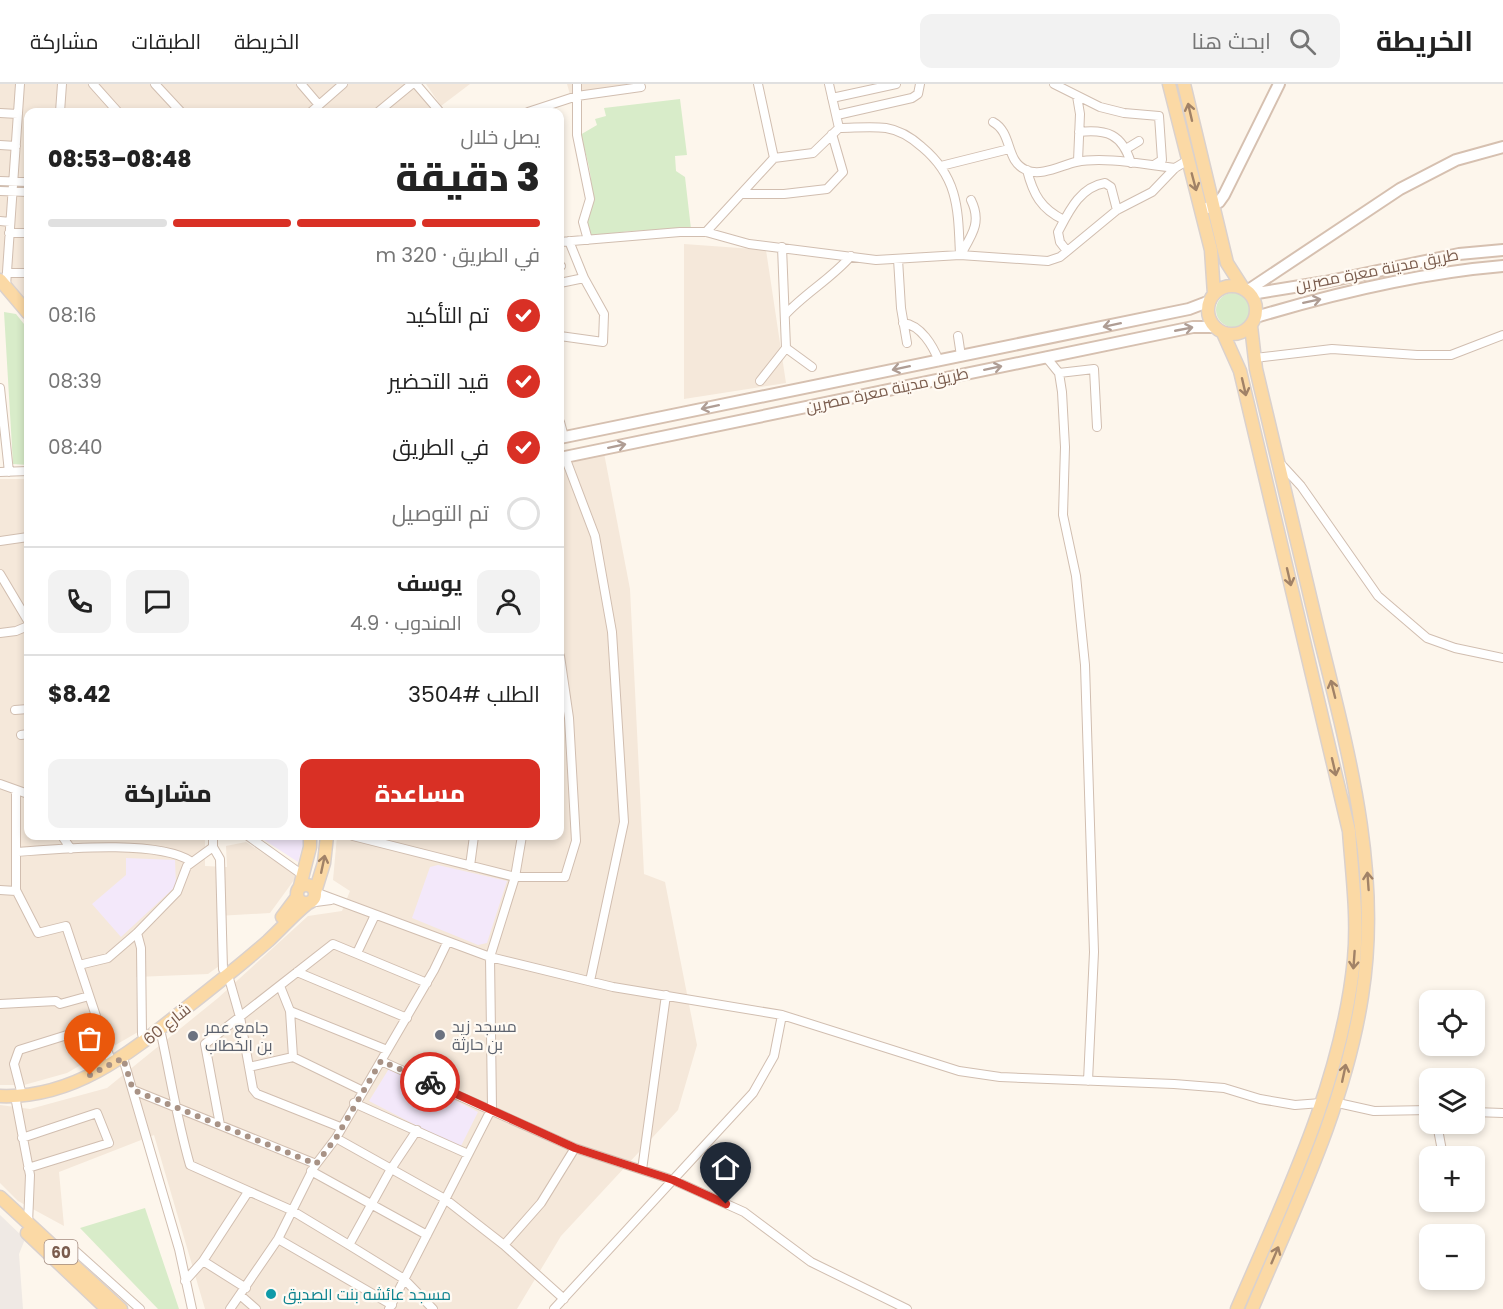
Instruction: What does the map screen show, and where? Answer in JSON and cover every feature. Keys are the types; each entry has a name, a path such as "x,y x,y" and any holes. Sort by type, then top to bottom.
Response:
{"main road":[{"path":"1169,84 1188,160 1227,263 1256,304 1253,321 1255,358 1346,744 1365,844 1370,905 1362,997 1338,1103 1252,1309"},
{"path":"1184,84 1207,208 1212,297 1209,315 1240,371 1349,831 1354,956 1350,997 1321,1103 1238,1309"},
{"path":"1207,208 1224,195 1277,85"},
{"path":"1212,297 1228,286 1247,291 1400,189 1456,160 1503,147"},
{"name":"طريق مدينة معرة مصرين","path":"1247,291 1325,282 1459,254 1503,250"},
{"name":"طريق مدينة معرة مصرين","path":"1253,321 1291,305 1427,275 1503,266"},
{"path":"3,282 24,308"},
{"path":"3,282 24,316"},
{"name":"طريق مدينة معرة مصرين","path":"564,437 1190,309 1212,297"},
{"path":"1219,330 1238,334 1253,321"},
{"name":"طريق مدينة معرة مصرين","path":"564,458 1193,327 1219,330"},
{"path":"302,890 309,840"},
{"path":"315,891 324,863 327,840"},
{"name":"شارع 60","path":"0,1096 48,1092 72,1084 116,1058 160,1029 225,972 302,890 314,898 315,891"},
{"name":"شارع 60","path":"116,1058 142,1034 225,972"},
{"name":"شارع 60","path":"0,1091 18,1094"},
{"name":"60","path":"0,1197 121,1309"},
{"name":"60","path":"0,1207 107,1309"}],"street":[{"path":"20,84 10,222 3,282 24,274"},
{"path":"61,108 62,84"},
{"path":"93,84 114,108"},
{"path":"301,84 319,105"},
{"path":"316,108 344,84"},
{"path":"383,108 414,84 436,108"},
{"path":"577,84 577,135 590,199 582,222 588,240"},
{"path":"758,84 774,158"},
{"path":"829,84 840,128"},
{"path":"832,98 896,84"},
{"path":"837,115 914,97 920,91 920,84"},
{"path":"1054,84 1100,107 1124,113 1159,116 1162,160 1153,166"},
{"path":"159,85 178,108"},
{"path":"540,108 578,96 641,87"},
{"path":"1077,96 1078,161"},
{"path":"0,113 18,114"},
{"path":"993,122 1004,130 1014,160 1027,170 1044,171 1078,161 1131,163 1175,168"},
{"path":"706,232 743,195 774,158 813,153 840,128 887,128 913,138 941,166 953,188 958,213 960,255"},
{"path":"1079,132 1104,131 1126,148 1131,163"},
{"path":"743,195 784,194 827,189 843,172 832,134"},
{"path":"1126,148 1139,141"},
{"path":"0,145 16,146"},
{"path":"941,166 1009,149"},
{"path":"564,242 706,232 749,244 850,256 898,260 960,255 1048,261 1067,251 1118,210 1152,192 1175,168 1188,160"},
{"path":"1027,170 1032,191 1039,201 1046,210 1064,220"},
{"path":"0,181 24,182"},
{"path":"1067,251 1058,237 1064,220 1091,185 1105,183 1111,187 1118,210"},
{"path":"0,191 24,192"},
{"path":"960,255 976,225 976,214 971,200"},
{"path":"0,221 10,222"},
{"path":"9,233 24,233"},
{"path":"564,337 603,342 604,314 584,278 569,241"},
{"path":"760,381 786,348 782,247"},
{"path":"785,315 799,299 825,282 850,256"},
{"path":"898,260 903,323 907,343"},
{"path":"564,282 584,278"},
{"path":"903,323 910,324 929,341 939,361"},
{"path":"1255,358 1332,349 1451,355 1503,334"},
{"path":"958,336 961,356"},
{"path":"786,348 812,367"},
{"path":"1047,357 1059,373 1065,447 1063,515 1076,576 1085,665 1094,952 1088,1081"},
{"path":"1059,373 1094,369 1097,427"},
{"path":"0,388 4,472 24,471"},
{"path":"1278,461 1301,486 1378,596 1426,638 1455,648 1503,658"},
{"path":"564,463 595,536 612,632 624,822 590,981"},
{"path":"0,541 24,538"},
{"path":"1,578 24,615"},
{"path":"0,633 24,628"},
{"path":"368,840 515,877 565,877 576,841 569,718 564,684"},
{"path":"15,710 24,709"},
{"path":"0,783 24,793"},
{"path":"16,790 16,891 38,933 66,926 99,1025 133,1090 147,1146 180,1249 192,1309"},
{"path":"65,840 71,849"},
{"path":"213,840 213,848 220,859 225,972 240,1017 253,1089 257,1094 340,1127"},
{"path":"252,840 302,890 490,957 590,981 782,1015 842,1032 921,1061 959,1071 1000,1077 1224,1088 1260,1099 1294,1105 1321,1103"},
{"path":"470,866 473,840"},
{"path":"278,1239 391,1307 492,1108 490,957 515,877 521,840"},
{"path":"16,852 125,847 183,856 192,862"},
{"path":"79,965 108,958 137,933 177,892 187,866 213,848"},
{"path":"0,890 16,891"},
{"path":"315,891 333,900"},
{"path":"357,953 375,915"},
{"path":"137,933 141,948 142,1034"},
{"path":"230,1309 278,1239 314,1168 336,1138 361,1090 407,1018 447,943"},
{"path":"220,1125 205,1044 333,944 427,983"},
{"path":"297,972 407,1018"},
{"path":"280,986 290,1011 293,1057"},
{"path":"642,1170 666,995"},
{"path":"0,1004 56,1001 60,1004 89,996"},
{"path":"290,1011 387,1050"},
{"path":"554,1309 759,1084 777,1046 782,1015"},
{"path":"28,1224 28,1168 22,1138 14,1064 20,1050 99,1025"},
{"path":"160,1029 178,1108 178,1126 190,1165 291,1210 404,1279 433,1309"},
{"path":"249,1067 293,1057 361,1090"},
{"path":"381,1061 492,1108 575,1148 673,1180 744,1212 811,1262 907,1309"},
{"path":"133,1090 220,1125 314,1168 371,1205 427,1235"},
{"path":"354,1103 468,1154"},
{"path":"1338,1103 1374,1111 1419,1110"},
{"path":"1485,1112 1503,1113"},
{"path":"22,1138 97,1113 109,1143 28,1168"},
{"path":"350,1245 391,1169 417,1130"},
{"path":"336,1138 445,1199 504,1245 564,1299"},
{"path":"504,1245 541,1203 575,1148"},
{"path":"185,1281 203,1261 248,1192"},
{"path":"56,1248 72,1248 140,1309"},
{"path":"203,1261 246,1288"},
{"path":"240,1295 256,1309"}],"shaded area":[{"path":"0,84 414,84 436,108 24,108 24,301 0,274"},
{"path":"426,84 470,84 441,106"},
{"path":"567,84 631,84 632,88 571,98"},
{"path":"684,244 766,250 786,383 684,399"},
{"path":"604,453 630,589 644,874 665,882 697,1045 678,1110 561,1236 517,1309 205,1309 154,1135 59,1172 64,1226 18,1201 0,1183 0,1105 30,1109 107,1088 218,998 308,916 342,911 350,891 333,880 337,840 564,840 564,464"},
{"path":"0,479 24,479 24,840 205,840 205,866 227,867 226,846 246,842 297,876 270,913 217,916 219,966 208,974 136,977 138,1032 67,1073 24,1085 0,1085"},
{"path":"264,840 304,840 298,862"},
{"path":"126,858 175,860 176,886 121,937 92,904 126,875"},
{"path":"438,865 507,881 487,943 478,945 412,918 430,867"},
{"path":"390,1067 478,1112 460,1148 369,1101"},
{"path":"0,1215 25,1239 19,1254 23,1309 0,1309"}],"green space":[{"path":"680,99 687,155 675,156 676,171 685,177 691,229 630,231 592,236 586,222 591,200 591,178 580,135 597,125 595,119 606,116 604,108"},
{"path":"1233,293 1245,298 1250,310 1245,322 1233,327 1221,322 1216,310 1221,298"},
{"path":"4,312 16,314 24,324 24,465 13,464"},
{"path":"145,1208 179,1309 158,1309 80,1228"}],"way so far":[{"path":"90,1075 123,1058 133,1090 316,1164 336,1138 361,1090 381,1061 430,1082"}],"place":[{"name":"مسجد زيد بن حارثة","path":"440,1035"},
{"name":"جامع عمر بن الخطاب","path":"193,1036"},
{"name":"مسجد عائشه بنت الصديق","path":"271,1294"}],"route":[{"path":"430,1082 492,1108 575,1148 673,1180 726,1204"}]}
